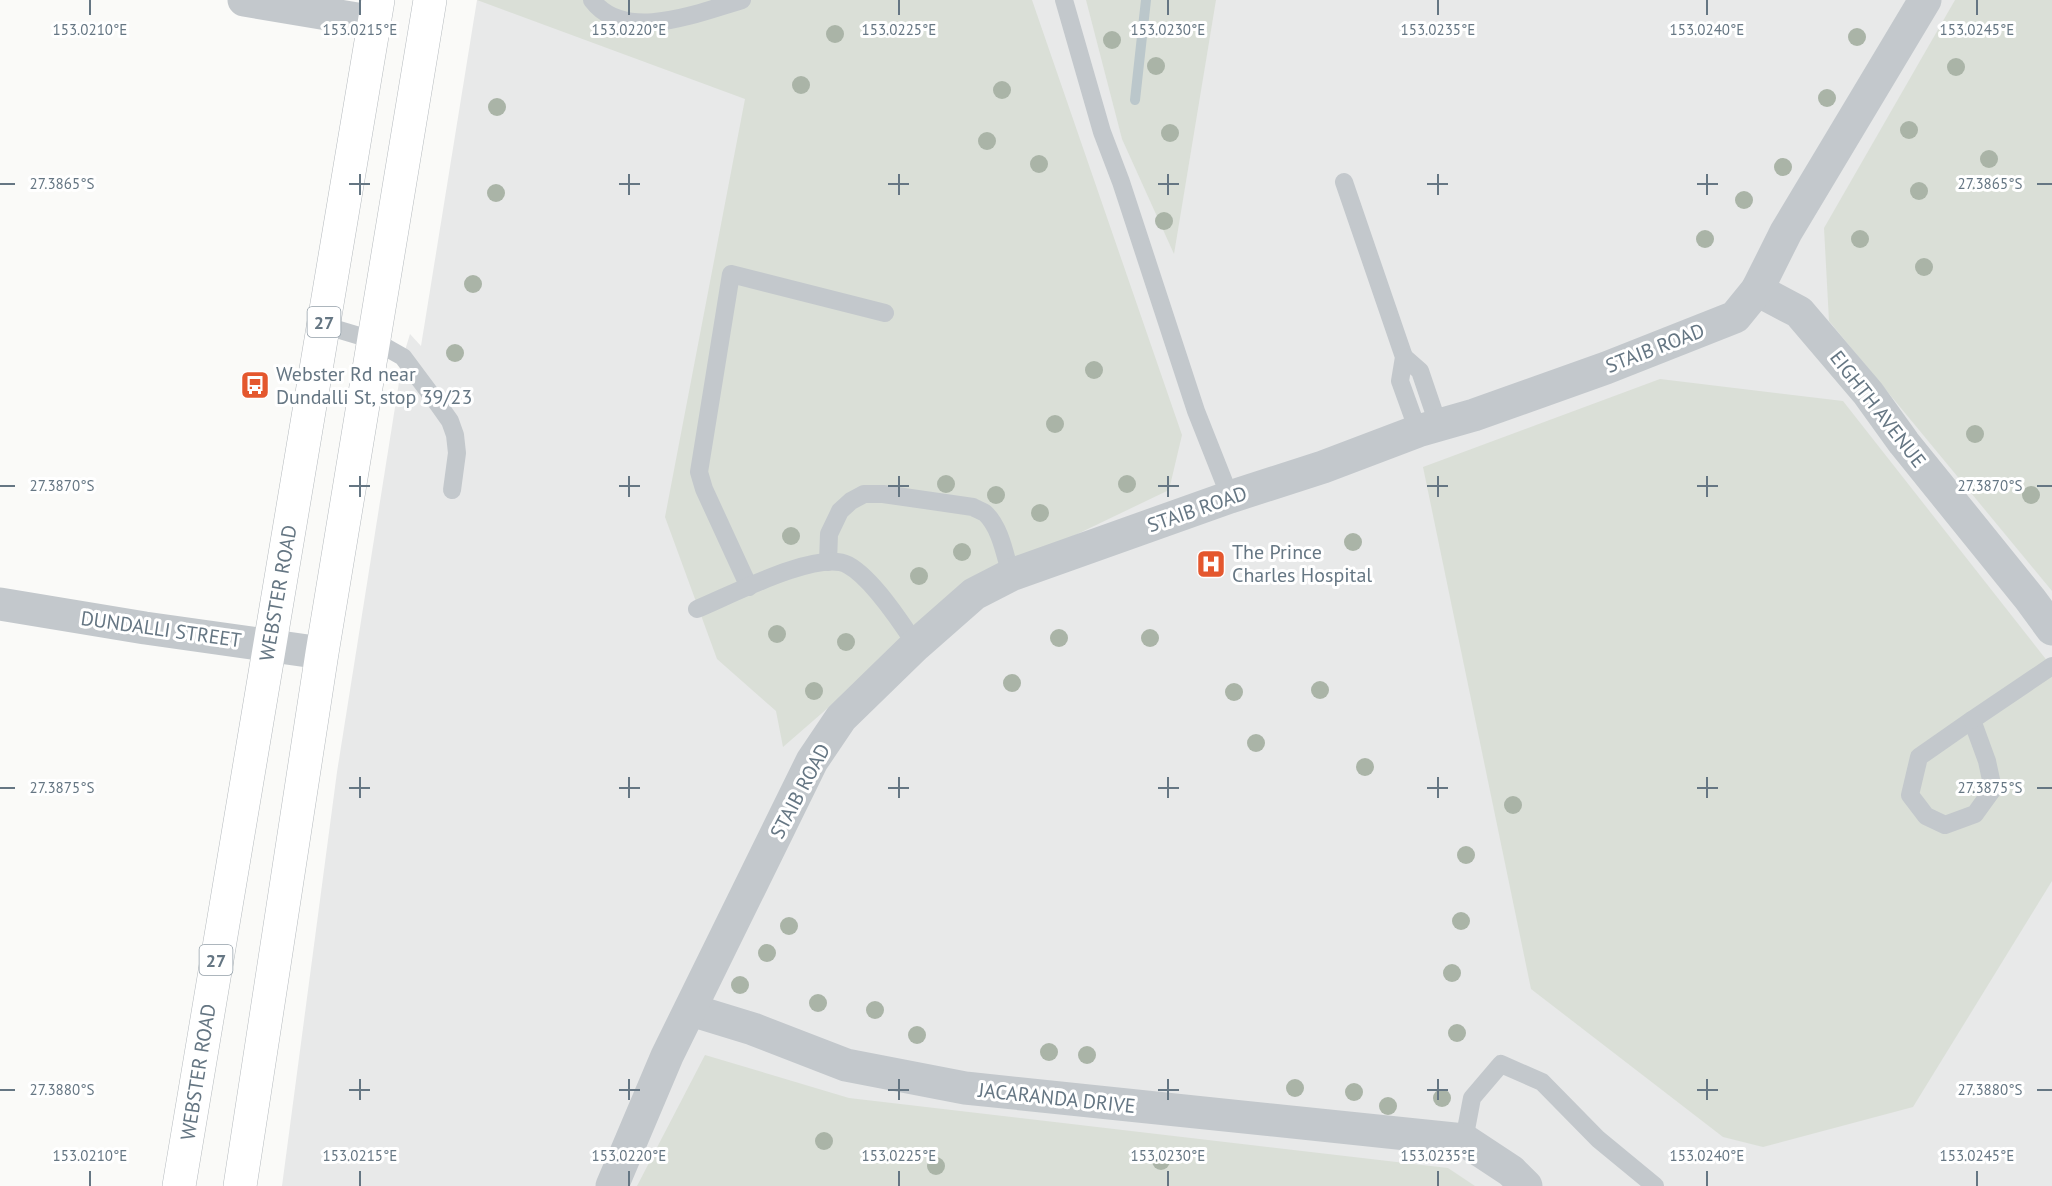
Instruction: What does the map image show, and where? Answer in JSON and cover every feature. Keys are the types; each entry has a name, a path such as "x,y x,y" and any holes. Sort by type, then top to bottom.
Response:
{"main road":[{"path":"240,1186 322,653 430,0"},
{"name":"WEBSTER ROAD","path":"179,1186 377,11"}],"street":[{"path":"244,0 377,11"},
{"name":"STAIB ROAD","path":"612,1186 667,1056 813,761 841,718 916,645 974,594 1011,575 1230,497 1323,467 1428,428 1474,415 1595,372 1735,317 1757,290 1791,222 1925,0"},
{"name":"EIGHTH AVENUE","path":"1757,290 1799,312 1868,393 2052,629"},
{"name":"DUNDALLI STREET","path":"0,604 145,628 322,653"},
{"name":"JACARANDA DRIVE","path":"691,1010 753,1029 846,1065 965,1088 1464,1140 1511,1171 1527,1186"}],"lane":[{"path":"592,0 611,15 628,21 646,23 670,20 742,0"},
{"path":"1064,0 1102,132 1121,182 1196,411 1230,497"},
{"path":"1344,182 1404,357 1400,381 1428,428"},
{"path":"749,587 704,489 699,472 731,273 885,313"},
{"path":"323,325 373,340 403,357 450,422 455,435 457,453 453,490"},
{"path":"828,561 829,534 840,511 851,501 864,495 883,495 973,507 985,513 997,534 1011,575"},
{"path":"697,609 808,564 828,561 847,564 864,578 898,618 916,645"},
{"path":"1972,720 1987,761 1993,789 1976,814 1945,825 1926,816 1910,795 1919,757 1972,720 2052,666"},
{"path":"1464,1140 1472,1098 1501,1064 1542,1082 1598,1139 1655,1186"}],"shaded area":[{"name":"The Prince Charles Hospital","path":"477,0 2052,0 2052,1186 282,1186 337,772 403,357 410,334 421,346"},
{"path":"477,0 1032,0 1182,435 1169,490 967,587 783,747 776,711 717,659 665,517 745,99"},
{"path":"1086,0 1216,0 1174,254 1122,139"},
{"path":"1955,0 2052,0 2052,591 1829,321 1824,228"},
{"path":"1660,379 1843,401 2052,667 2052,881 1913,1107 1763,1147 1723,1137 1531,989 1423,467"},
{"path":"705,1055 849,1098 1448,1168 1475,1186 637,1186"}],"waterway":[{"path":"1135,100 1146,0"}],"place":[{"name":"Webster Rd near Dundalli St, stop 39/23","path":"255,385"},
{"name":"The Prince Charles Hospital","path":"1211,564"}]}
